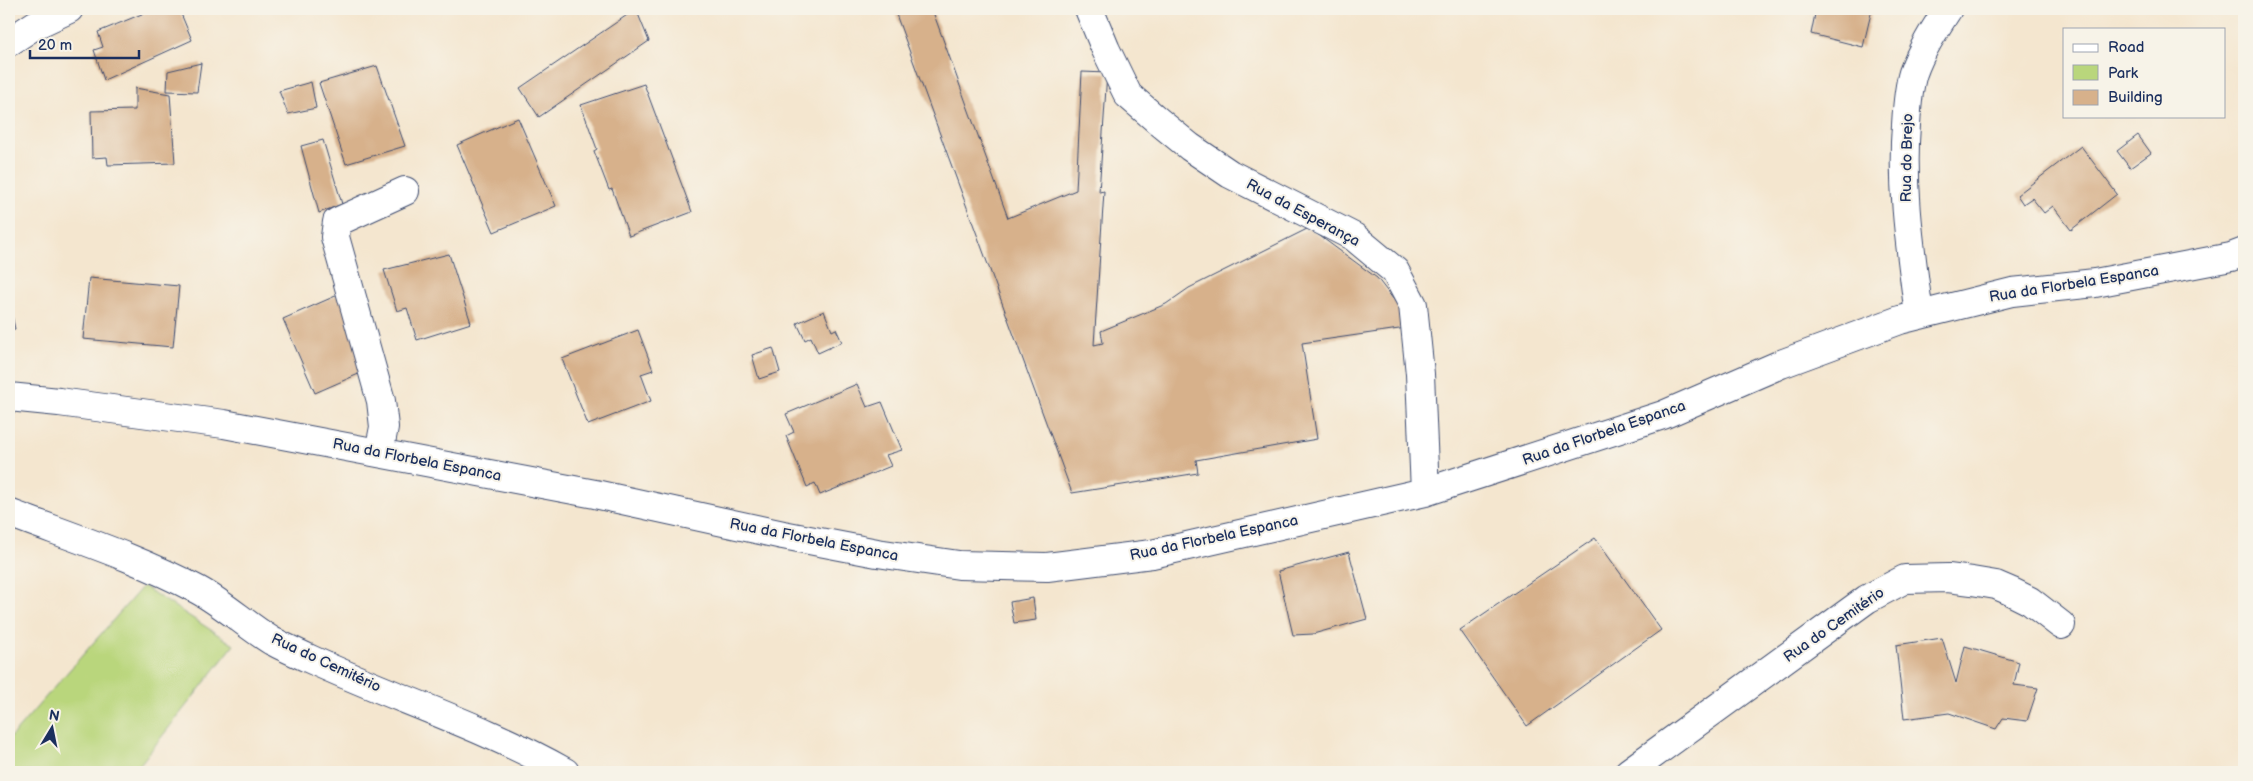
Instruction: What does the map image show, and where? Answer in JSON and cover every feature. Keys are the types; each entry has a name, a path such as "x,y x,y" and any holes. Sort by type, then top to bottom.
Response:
{"street":[{"path":"9,42 35,25 69,9"},
{"name":"Rua da Esperança","path":"1089,9 1128,95 1157,120 1190,148 1230,174 1354,237 1395,271 1413,305 1420,374 1425,492"},
{"name":"Rua do Brejo","path":"1919,315 1906,214 1904,143 1907,108 1913,74 1923,50 1948,9"},
{"path":"379,453 384,427 382,401 335,237 336,222 405,191"},
{"name":"Rua da Florbela Espanca","path":"9,397 224,424 595,494 784,536 877,553 959,565 1047,566 1152,554 1425,492 1663,416 1782,364 1900,320 2012,292 2095,282 2231,257 2244,252"},
{"name":"Rua do Cemitério","path":"9,513 136,561 172,577 199,591 279,644 346,675 412,701 512,745 565,772"},
{"name":"Rua do Cemitério","path":"1629,772 1867,599 1905,579 1948,578 1996,585 2030,601 2061,625"}],"green space":[{"path":"143,586 234,645 134,772 9,772 9,739"}],"building":[{"path":"154,9 179,9 192,40 104,80 94,50 103,47 98,32"},
{"path":"636,9 649,41 539,117 520,88"},
{"path":"894,9 932,9 1008,218 1076,190 1082,72 1107,73 1099,192 1104,191 1094,345 1103,343 1101,331 1166,304 1189,288 1309,228 1377,278 1397,304 1406,328 1302,343 1317,439 1196,460 1198,473 1072,493"},
{"path":"1816,9 1872,9 1863,47 1811,34"},
{"path":"201,63 197,92 167,91 168,71"},
{"path":"377,66 405,146 346,164 319,83"},
{"path":"311,82 316,108 288,114 279,91"},
{"path":"644,84 692,212 629,236 612,189 609,190 594,151 597,149 581,105"},
{"path":"135,88 170,94 175,163 108,165 107,157 92,158 91,111 135,110"},
{"path":"518,118 556,206 494,232 457,145"},
{"path":"2138,135 2151,153 2130,168 2117,151"},
{"path":"323,140 342,204 319,213 301,146"},
{"path":"2081,146 2117,194 2071,230 2053,206 2044,213 2032,198 2023,204 2017,195"},
{"path":"449,254 471,323 417,340 407,308 397,311 384,270"},
{"path":"89,278 179,286 173,347 83,339"},
{"path":"340,294 370,369 315,393 283,319"},
{"path":"9,301 15,329 9,330"},
{"path":"824,311 832,331 836,329 842,342 818,353 811,337 805,340 797,323"},
{"path":"638,330 653,370 641,374 651,401 588,425 562,359"},
{"path":"773,348 780,372 759,379 752,355"},
{"path":"857,384 867,407 882,402 902,450 886,455 891,466 820,495 815,483 807,487 786,436 794,432 786,414"},
{"path":"1595,538 1661,630 1527,726 1460,630"},
{"path":"1349,552 1367,619 1313,634 1293,635 1278,571"},
{"path":"1033,598 1036,620 1014,623 1010,602"},
{"path":"1942,638 1956,683 1965,646 2019,662 2014,685 2038,688 2027,721 2003,718 1996,729 1949,713 1904,719 1896,645"}]}
